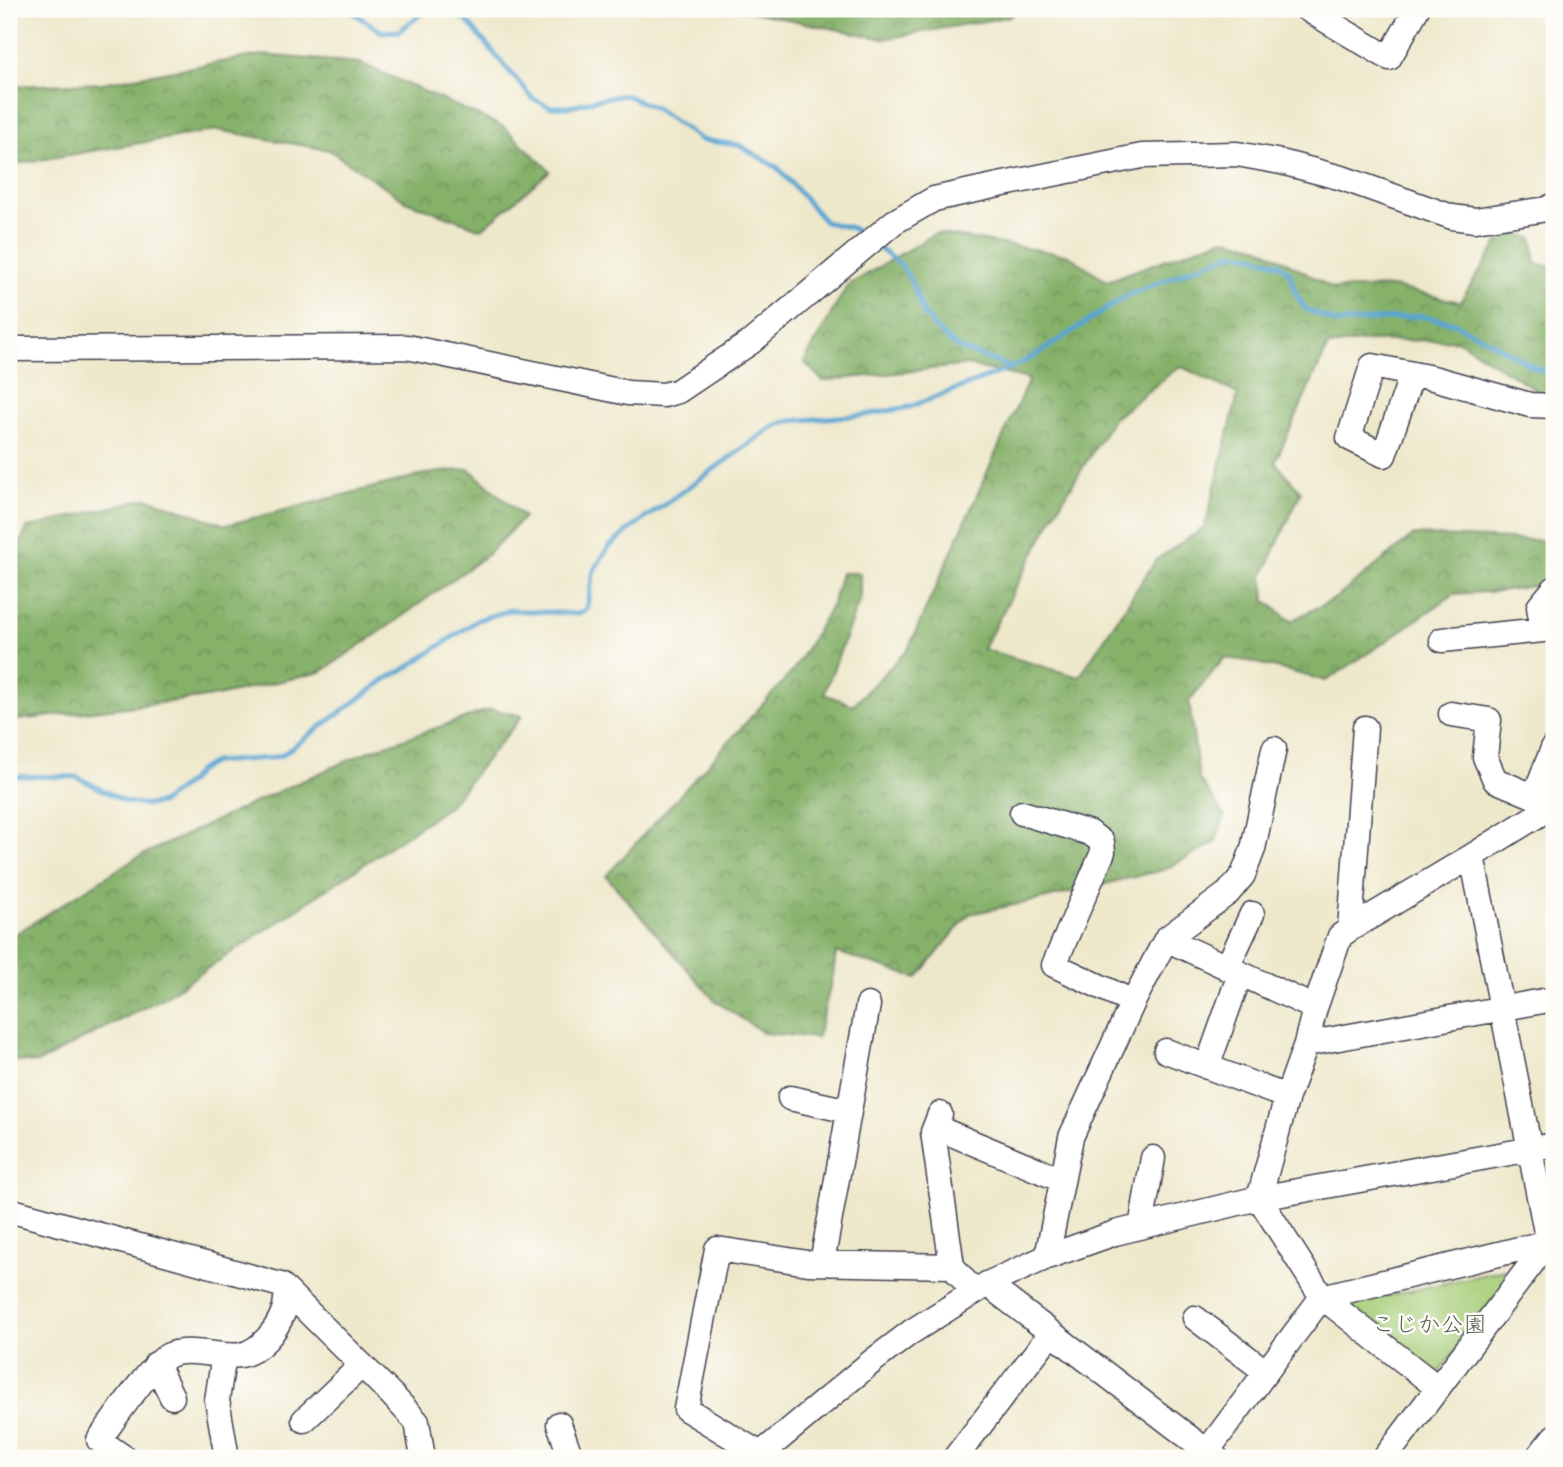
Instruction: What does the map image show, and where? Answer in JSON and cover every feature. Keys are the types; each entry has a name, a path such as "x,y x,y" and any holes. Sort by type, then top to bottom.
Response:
{"street":[{"path":"1307,9 1389,58 1417,9"},
{"path":"9,349 407,347 628,393 664,396 678,391 751,342 894,222 934,199 994,186 1142,156 1237,154 1342,178 1452,217 1475,220 1547,209 1554,205"},
{"path":"1412,374 1530,405 1554,406"},
{"path":"1443,640 1543,630 1539,607 1554,589"},
{"path":"1451,715 1489,720 1485,757 1494,780 1547,802"},
{"path":"1350,929 1365,728"},
{"path":"1438,1388 1322,1297 1259,1198 1287,1097 1340,936 1472,856 1547,802 1554,747"},
{"path":"1047,1257 1071,1136 1133,1002 1166,939 1228,892 1243,875 1253,849 1275,749"},
{"path":"1023,813 1090,834 1102,842 1103,852 1054,965 1133,1002"},
{"path":"1472,856 1551,1245"},
{"path":"1207,1067 1252,914"},
{"path":"1166,939 1315,1008"},
{"path":"1306,1044 1554,999"},
{"path":"822,1264 868,1005"},
{"path":"1166,1051 1287,1097"},
{"path":"790,1098 849,1111"},
{"path":"952,1266 933,1132 937,1120 1062,1180"},
{"path":"1551,1245 1322,1297 1208,1456 1051,1333 980,1288 952,1266 808,1263 718,1249 686,1409 762,1457 874,1360 911,1332 980,1288 1047,1257 1115,1233 1259,1198 1554,1145"},
{"path":"1141,1227 1153,1158"},
{"path":"9,1210 281,1285 417,1422 423,1458"},
{"path":"1385,1458 1551,1245"},
{"path":"125,1458 99,1440 156,1364 169,1355 182,1352 242,1355 255,1348 267,1339 284,1311 287,1291"},
{"path":"1195,1318 1266,1372"},
{"path":"955,1458 1051,1333"},
{"path":"224,1355 216,1400 227,1458"},
{"path":"156,1364 172,1397"},
{"path":"303,1420 362,1365"},
{"path":"559,1424 571,1458"},
{"path":"1537,1458 1554,1437"}],"green space":[{"path":"737,9 1010,9 1012,16 884,39"},
{"path":"261,55 360,63 504,127 550,171 482,229 408,202 329,150 217,130 9,165 9,86 101,83"},
{"path":"1505,232 1533,238 1536,264 1554,266 1554,389 1541,393 1457,340 1367,341 1328,346 1275,462 1301,492 1263,576 1265,600 1291,621 1336,598 1414,535 1554,541 1554,583 1454,594 1326,681 1249,661 1224,658 1189,701 1199,779 1225,816 1215,843 1163,870 969,914 917,978 836,952 817,1038 764,1033 715,1001 606,876 793,671 833,603 841,573 860,573 860,598 824,694 853,705 908,649 1029,379 967,365 823,381 804,362 847,286 936,233 1068,255 1107,281 1224,238 1260,247 1334,289 1393,287 1460,302","holes":["1180,366 1238,394 1205,527 1156,560 1079,677 983,649 1059,506 1113,419"]},
{"path":"469,469 524,517 488,554 321,672 217,696 9,721 9,571 27,528 147,498 226,525 425,474"},
{"path":"491,709 522,716 448,807 163,998 37,1063 9,1060 9,938 138,857 369,751"},
{"name":"こじか公園","path":"1504,1270 1512,1279 1435,1377 1346,1305"}],"waterway":[{"path":"348,9 382,32 399,31 428,9"},
{"path":"444,9 466,20 533,99 551,107 567,107 625,95 655,108 701,140 739,145 778,168 825,222 852,228 865,238"},
{"path":"876,246 901,265 910,279 923,312 934,327 956,347 1010,367"},
{"path":"9,773 17,776 77,777 126,802 147,805 161,803 189,782 198,771 214,762 282,755 386,679 478,620 510,610 578,614 586,610 594,570 609,547 774,426 789,421 865,415 910,407 1011,368 1035,356 1126,296 1232,253 1250,255 1279,264 1290,273 1295,293 1306,309 1337,323 1420,316 1451,322 1539,370 1554,370"}]}
